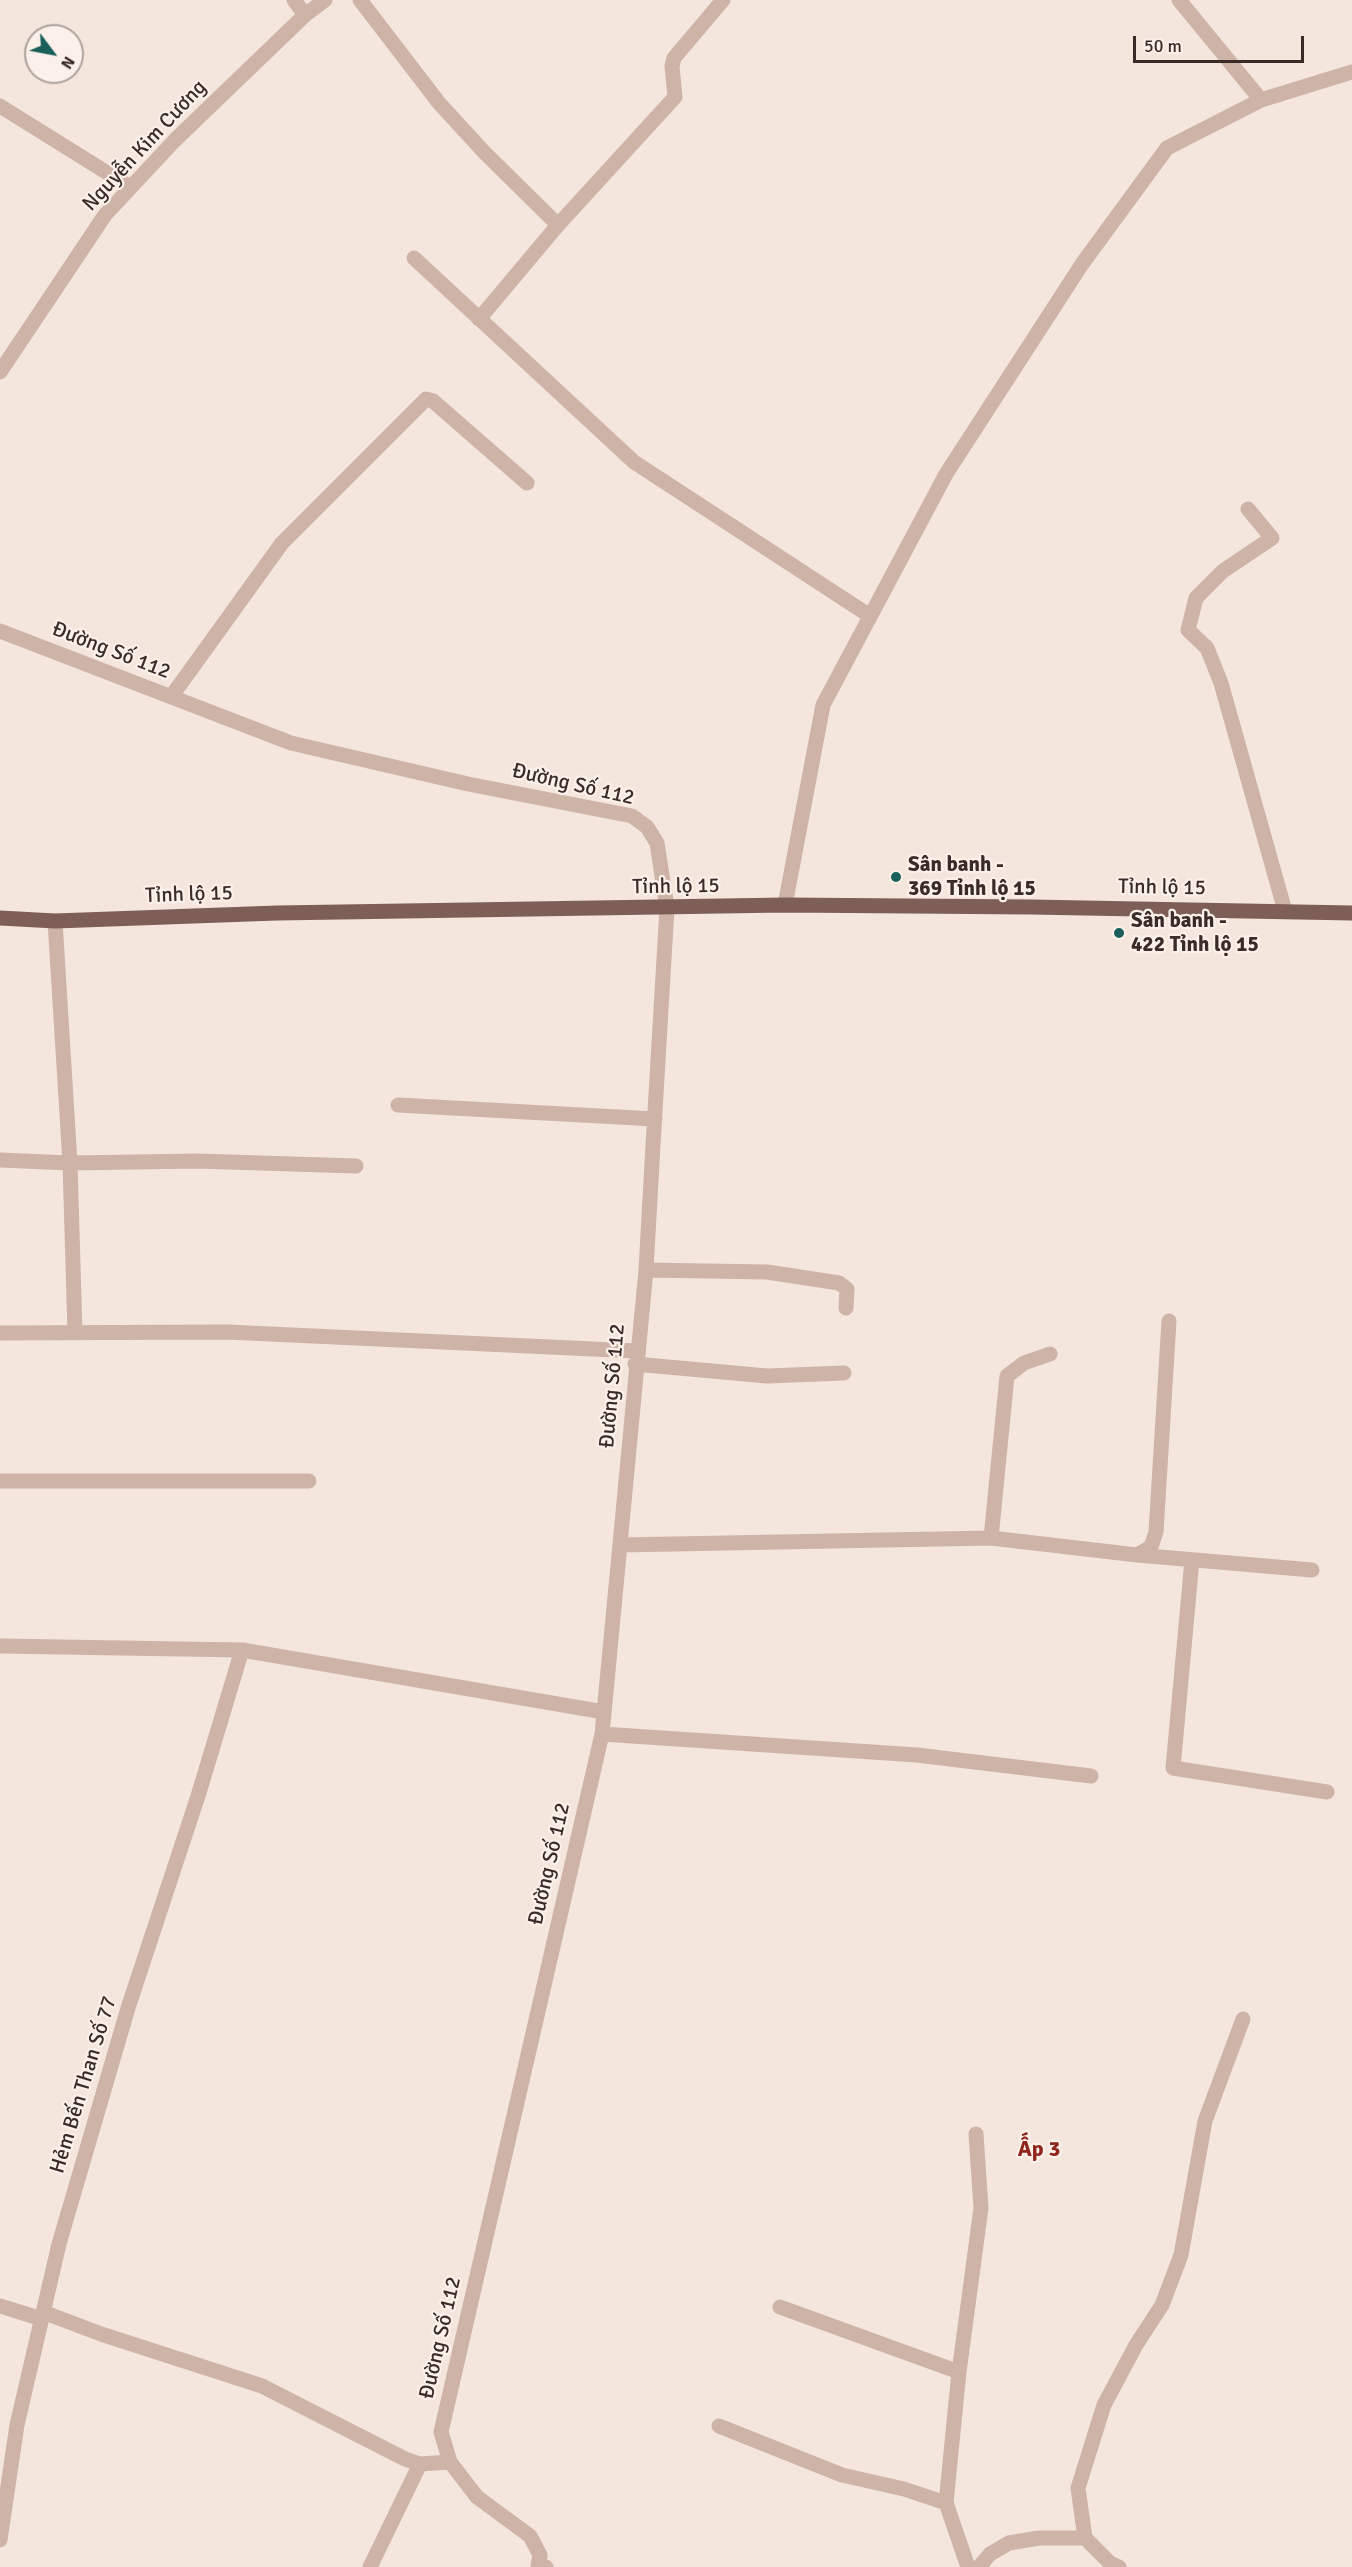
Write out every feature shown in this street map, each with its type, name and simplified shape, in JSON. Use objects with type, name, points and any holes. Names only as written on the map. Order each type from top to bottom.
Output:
[{"type":"main road","name":"Tỉnh lộ 15","points":[[0,918],[55,921],[278,913],[785,905],[1285,911],[1352,914]]},
{"type":"street","points":[[294,0],[305,15]]},
{"type":"street","name":"Nguyễn Kim Cương","points":[[0,372],[105,215],[175,140],[305,15],[325,0]]},
{"type":"street","points":[[360,0],[439,103],[484,152],[558,225]]},
{"type":"street","points":[[479,319],[558,225],[675,97],[672,66],[674,58],[723,0]]},
{"type":"street","points":[[1179,0],[1261,100]]},
{"type":"street","points":[[785,905],[823,705],[946,474],[1082,264],[1167,148],[1261,100],[1352,72]]},
{"type":"street","points":[[0,106],[130,188]]},
{"type":"street","points":[[414,258],[634,462],[870,616]]},
{"type":"street","points":[[171,697],[282,543],[426,399],[433,401],[527,483]]},
{"type":"street","points":[[1248,509],[1272,538],[1222,571],[1196,597],[1188,630],[1207,648],[1221,683],[1285,911]]},
{"type":"street","name":"Đường Số 112","points":[[0,631],[291,743],[468,784],[632,816],[647,827],[657,843],[667,908],[646,1270],[602,1734],[441,2432],[450,2462],[477,2497],[530,2536],[540,2555],[540,2566]]},
{"type":"street","points":[[55,921],[70,1163],[75,1332]]},
{"type":"street","points":[[398,1105],[655,1119]]},
{"type":"street","points":[[0,1160],[70,1163],[197,1161],[356,1166]]},
{"type":"street","points":[[646,1270],[767,1272],[839,1283],[847,1289],[846,1308]]},
{"type":"street","points":[[1137,1555],[1151,1547],[1156,1532],[1169,1321]]},
{"type":"street","points":[[0,1333],[227,1332],[636,1358],[767,1376],[844,1373]]},
{"type":"street","points":[[991,1538],[1007,1376],[1024,1363],[1050,1354]]},
{"type":"street","points":[[0,1481],[309,1481]]},
{"type":"street","points":[[620,1545],[991,1538],[1137,1555],[1312,1570]]},
{"type":"street","points":[[1192,1560],[1173,1768],[1327,1792]]},
{"type":"street","points":[[0,1646],[242,1650],[604,1712]]},
{"type":"street","name":"Hẻm Bến Than Số 77","points":[[0,2540],[17,2425],[59,2244],[128,2008],[198,1796],[242,1650]]},
{"type":"street","points":[[602,1734],[917,1755],[1090,1776]]},
{"type":"street","points":[[1119,2567],[1110,2563],[1085,2538],[1078,2488],[1104,2405],[1136,2344],[1162,2305],[1181,2255],[1205,2121],[1243,2019]]},
{"type":"street","points":[[968,2567],[946,2503],[959,2372],[981,2208],[976,2134]]},
{"type":"street","points":[[0,2306],[42,2315],[262,2386],[405,2460],[420,2464],[450,2462]]},
{"type":"street","points":[[780,2307],[959,2372]]},
{"type":"street","points":[[719,2426],[842,2475],[904,2489],[946,2503]]},
{"type":"street","points":[[370,2567],[420,2464]]},
{"type":"street","points":[[979,2567],[990,2554],[1009,2543],[1039,2538],[1085,2538]]},
{"type":"place","name":"Sân banh - 369 Tỉnh lộ 15","points":[[896,877]]},
{"type":"place","name":"Sân banh - 422 Tỉnh lộ 15","points":[[1119,933]]},
{"type":"district","name":"Ấp 3","points":[[1039,2150]]}]
